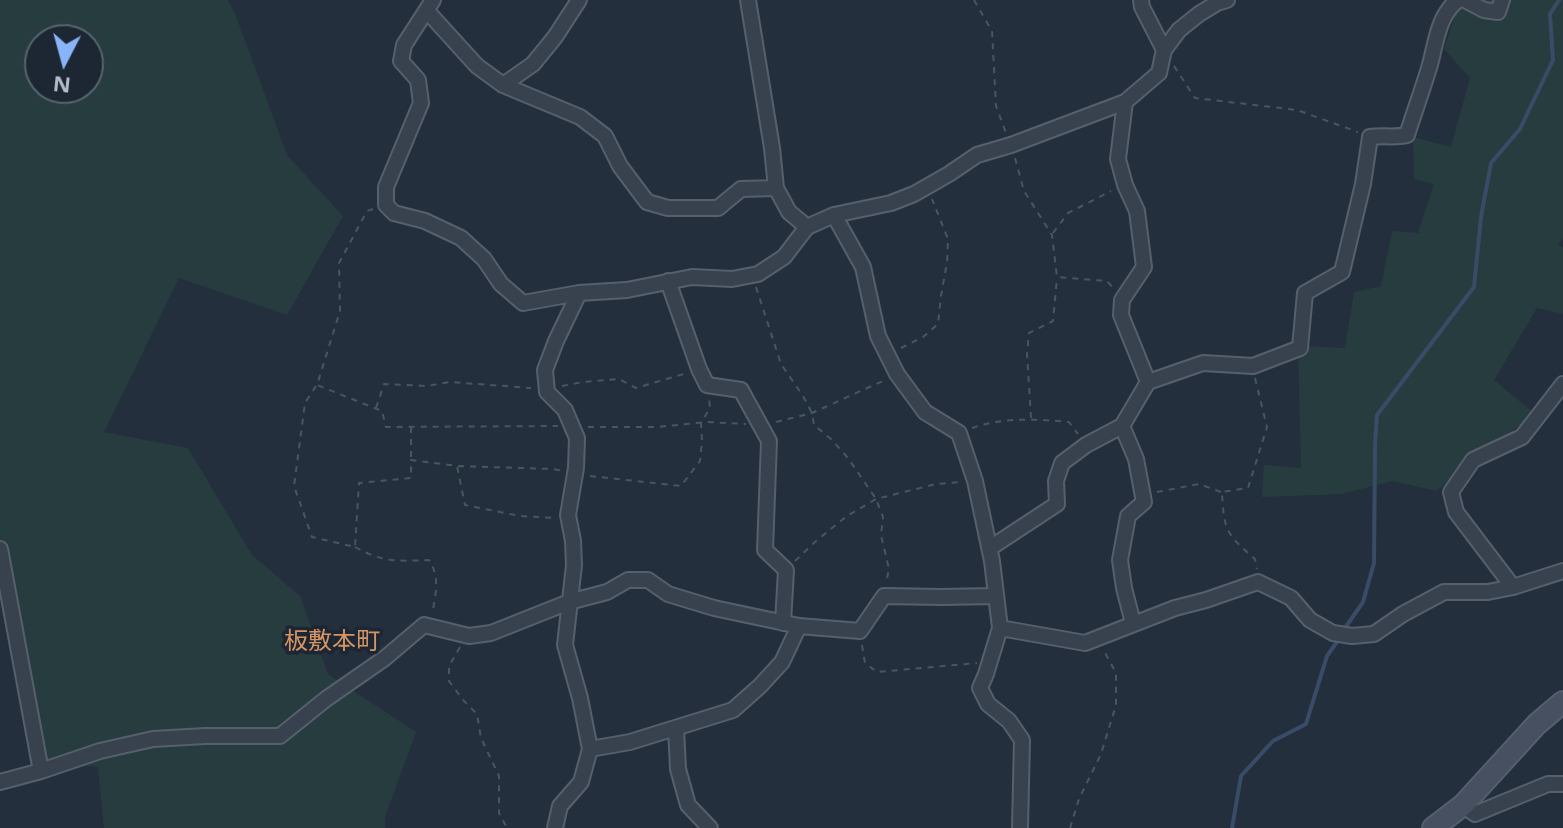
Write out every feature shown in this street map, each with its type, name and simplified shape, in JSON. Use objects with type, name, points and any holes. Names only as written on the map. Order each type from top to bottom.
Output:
[{"type":"street","points":[[503,85],[533,64],[579,0]]},
{"type":"street","points":[[748,0],[776,188],[789,212],[807,227]]},
{"type":"street","points":[[1141,0],[1164,50]]},
{"type":"street","points":[[776,188],[741,189],[718,208],[668,208],[647,202],[620,166],[605,136],[580,117],[503,85],[477,66],[430,6],[404,45],[401,61],[418,80],[421,103],[386,187],[386,205],[394,213],[425,221],[461,238],[484,259],[501,284],[523,303],[579,293],[627,290],[692,277],[732,279],[758,274],[784,257],[807,227],[834,215],[891,203],[914,194],[977,155],[1125,102],[1159,73],[1164,50],[1179,30],[1208,9],[1227,0]]},
{"type":"street","points":[[990,548],[1057,504],[1056,481],[1062,463],[1086,445],[1122,426],[1148,382],[1203,363],[1253,366],[1300,348],[1305,293],[1342,272],[1363,184],[1370,137],[1383,135],[1396,138],[1407,135],[1430,64],[1435,38],[1449,7],[1458,0]]},
{"type":"street","points":[[1465,0],[1484,10],[1498,12],[1502,0]]},
{"type":"street","points":[[1125,102],[1118,159],[1137,211],[1144,267],[1122,300],[1121,315],[1148,382]]},
{"type":"street","points":[[834,215],[863,267],[878,336],[897,374],[925,412],[959,433],[975,481],[990,548],[1000,628],[980,688],[988,704],[1009,721],[1022,740],[1020,828]]},
{"type":"street","points":[[668,281],[707,385],[741,390],[769,441],[765,550],[786,570],[783,623]]},
{"type":"street","points":[[555,828],[560,806],[581,782],[590,749],[565,645],[574,565],[568,517],[577,438],[565,410],[547,392],[545,370],[579,293]]},
{"type":"street","points":[[1513,587],[1456,512],[1451,492],[1473,460],[1522,437],[1563,384]]},
{"type":"street","points":[[1122,426],[1136,459],[1144,502],[1128,516],[1120,560],[1133,623]]},
{"type":"street","points":[[0,549],[41,771]]},
{"type":"street","points":[[1000,628],[1085,643],[1175,608],[1258,582],[1291,598],[1310,620],[1333,633],[1352,636],[1374,634],[1444,592],[1488,592],[1563,571]]},
{"type":"street","points":[[0,782],[100,751],[153,739],[280,736],[424,625],[466,635],[491,633],[569,602],[607,592],[628,580],[648,580],[668,594],[714,608],[799,626],[860,631],[884,596],[995,596]]},
{"type":"street","points":[[590,749],[630,742],[733,710],[782,662],[799,626]]},
{"type":"street","points":[[1433,828],[1463,805],[1537,724],[1563,702]]},
{"type":"street","points":[[676,728],[678,769],[688,805],[710,828]]},
{"type":"street","points":[[1463,805],[1475,814],[1548,784],[1563,784]]},
{"type":"path","points":[[974,0],[992,31],[996,106],[1024,191],[1052,235],[1057,277],[1053,321],[1029,333],[1027,354],[1031,418]]},
{"type":"path","points":[[1164,50],[1195,98],[1297,110],[1370,137]]},
{"type":"path","points":[[1052,235],[1068,213],[1109,193],[1124,179]]},
{"type":"path","points":[[887,355],[923,337],[938,324],[948,239],[927,187]]},
{"type":"path","points":[[752,275],[781,364],[803,396],[814,425],[848,458],[876,499],[883,517],[881,535],[889,569],[884,596]]},
{"type":"path","points":[[1057,277],[1107,281],[1122,300]]},
{"type":"path","points":[[1142,494],[1199,484],[1222,492],[1248,488],[1267,427],[1253,366]]},
{"type":"path","points":[[376,408],[384,384],[427,386],[450,382],[547,389],[619,379],[636,388],[699,369]]},
{"type":"path","points":[[317,385],[305,403],[294,486],[312,537],[355,547],[372,556],[393,561],[429,560],[435,569],[436,593],[430,627]]},
{"type":"path","points":[[411,460],[457,466],[552,469],[681,486],[700,461],[701,423],[710,408],[707,385]]},
{"type":"path","points":[[959,433],[981,425],[1031,418],[1069,422],[1086,445]]},
{"type":"path","points":[[355,547],[359,483],[411,478],[411,427]]},
{"type":"path","points":[[457,466],[465,505],[520,516],[568,517]]},
{"type":"path","points":[[786,570],[847,516],[876,499],[936,484],[975,481]]},
{"type":"path","points":[[1222,492],[1223,523],[1234,541],[1255,559],[1258,582]]},
{"type":"path","points":[[860,631],[865,663],[877,672],[990,662]]},
{"type":"path","points":[[466,635],[449,666],[449,681],[477,714],[481,738],[499,776],[499,813],[507,828]]},
{"type":"path","points":[[1070,828],[1079,799],[1101,754],[1116,705],[1116,673],[1098,639]]},
{"type":"green space","points":[[0,0],[228,0],[287,155],[343,216],[287,315],[179,278],[104,432],[188,448],[252,555],[300,596],[328,674],[416,732],[385,817],[385,828],[104,828],[98,767],[37,761],[0,546]]},
{"type":"green space","points":[[1449,0],[1563,0],[1563,239],[1558,244],[1563,248],[1563,314],[1537,308],[1494,380],[1535,414],[1436,491],[1393,481],[1341,494],[1262,497],[1264,465],[1301,468],[1298,346],[1345,348],[1354,292],[1381,286],[1392,231],[1418,233],[1434,184],[1414,179],[1413,137],[1451,147],[1470,78],[1444,49],[1458,6]]},
{"type":"waterway","points":[[1343,631],[1363,602],[1374,563],[1377,415],[1474,287],[1481,217],[1491,163],[1520,129],[1553,60],[1550,14],[1559,0]]},
{"type":"waterway","points":[[1232,828],[1241,776],[1273,741],[1306,724],[1327,656],[1339,639]]},
{"type":"district","name":"板敷本町","points":[[332,642]]}]
